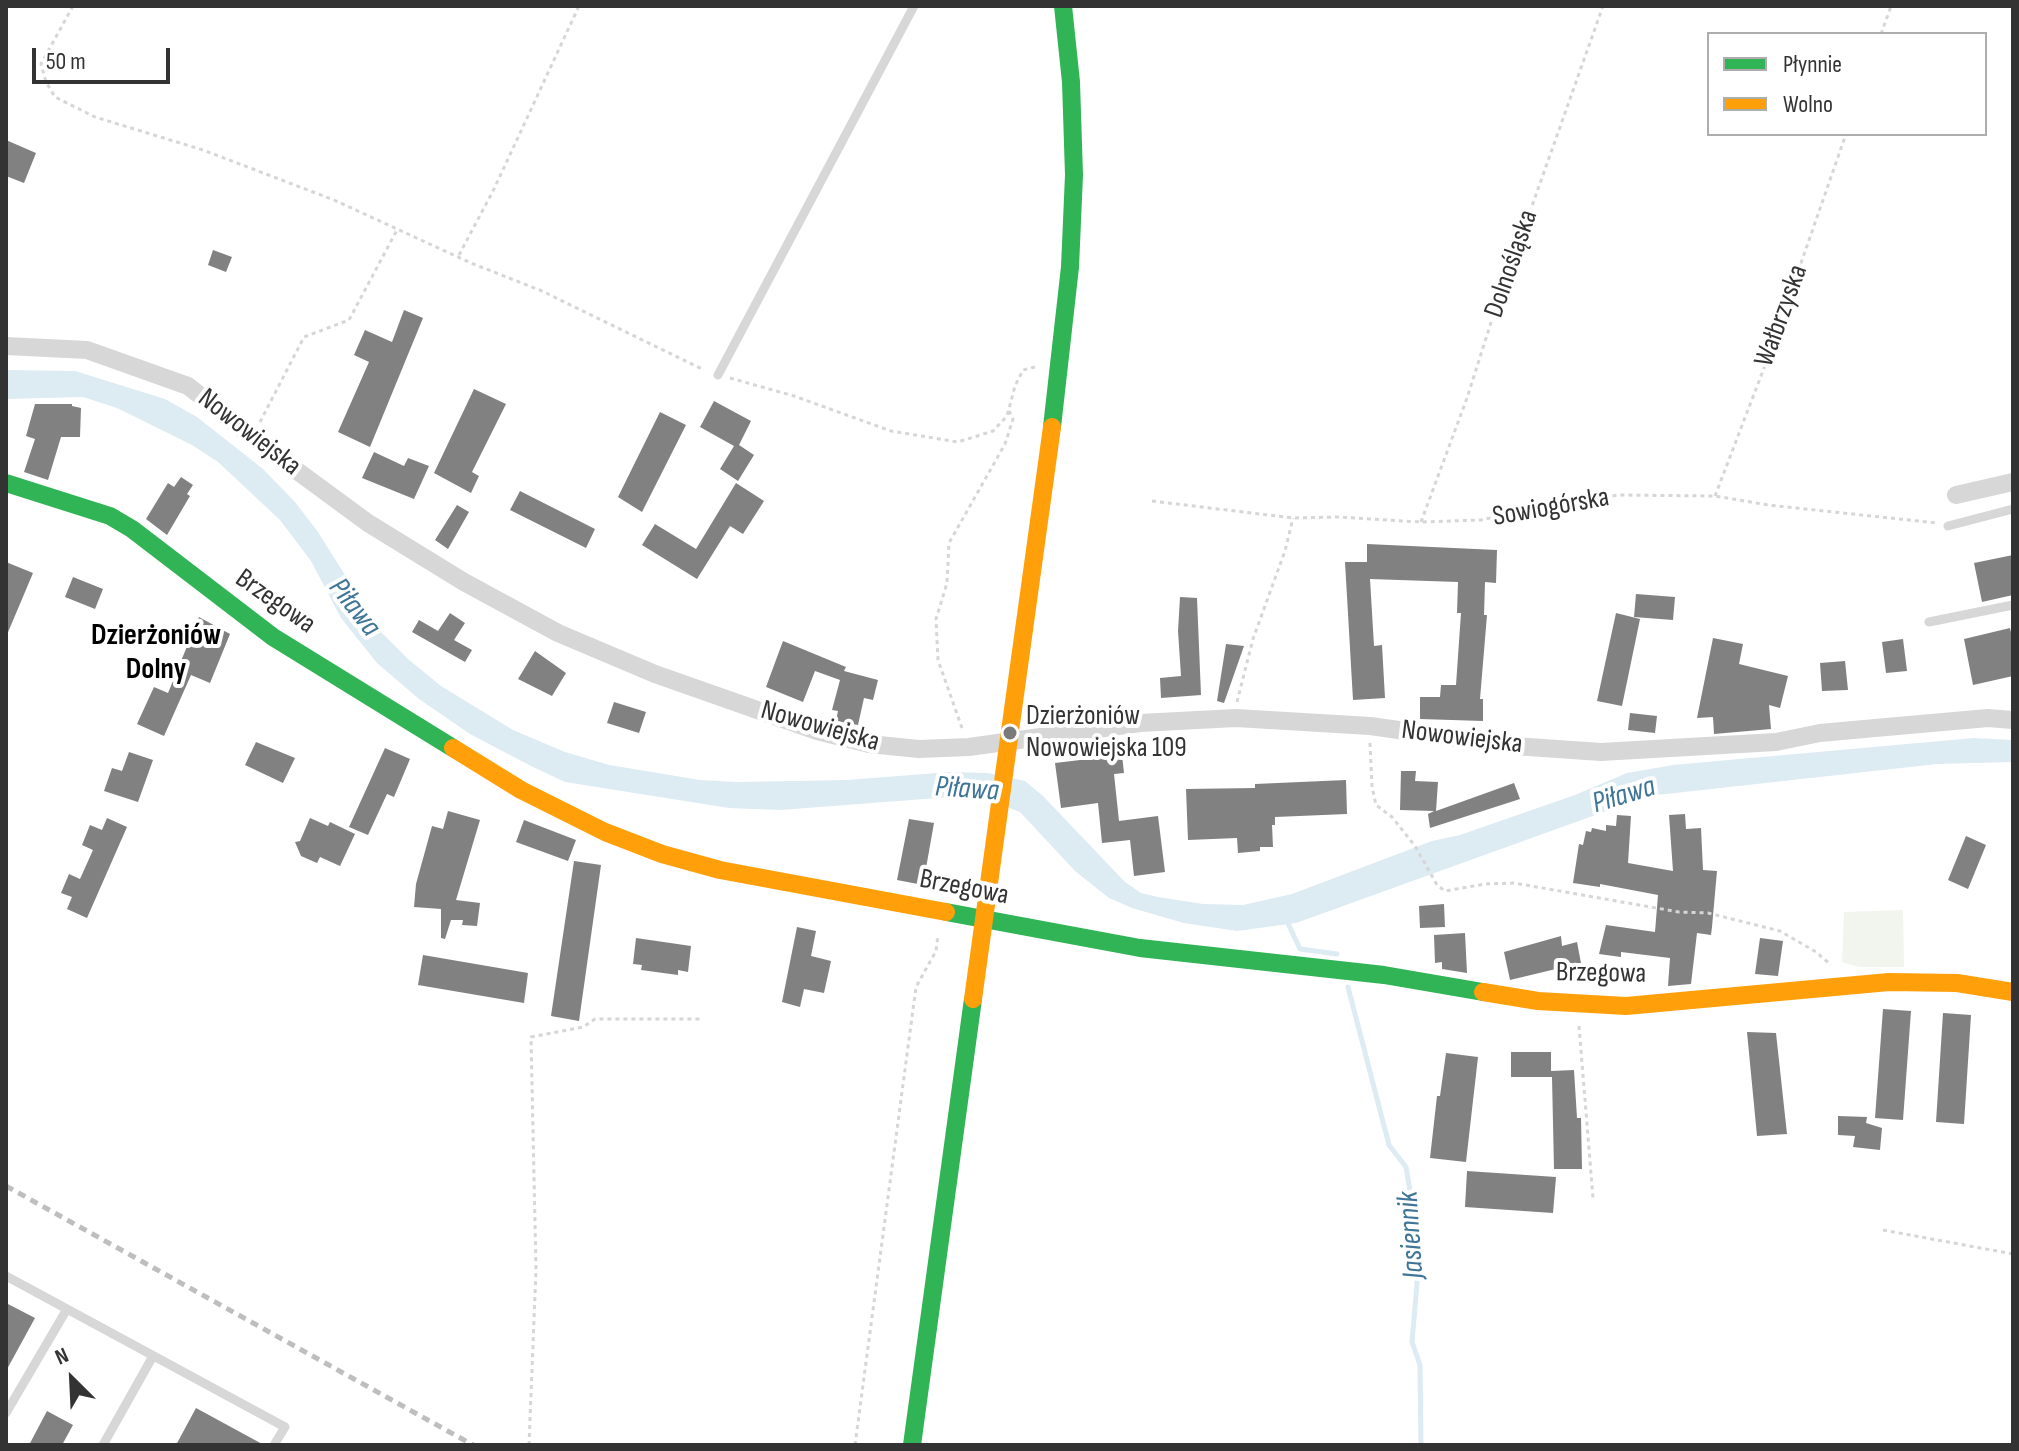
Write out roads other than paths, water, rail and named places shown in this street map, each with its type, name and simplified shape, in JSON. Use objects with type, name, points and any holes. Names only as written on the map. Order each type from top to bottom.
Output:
[{"type":"street","points":[[912,1445],[1043,503],[1070,267],[1074,175],[1071,82],[1063,6]]},
{"type":"street","name":"Nowowiejska","points":[[6,346],[87,350],[188,386],[368,523],[464,582],[586,646],[817,731],[893,748],[969,747],[1140,723],[1236,718],[1370,726],[1514,746],[1601,752],[1776,742],[1820,733],[1988,718],[2013,720]]},
{"type":"street","points":[[1956,495],[2013,482]]},
{"type":"street","name":"Brzegowa","points":[[6,483],[110,516],[132,529],[273,637],[521,790],[583,822],[662,854],[720,870],[1140,948],[1384,975],[1524,999],[1626,1006],[1889,982],[1957,983],[2013,992]]},
{"type":"lane","points":[[718,375],[914,6]]},
{"type":"lane","points":[[1948,526],[2013,509]]},
{"type":"lane","points":[[1929,622],[2013,605]]},
{"type":"lane","points":[[6,1276],[285,1427],[274,1445]]},
{"type":"lane","points":[[6,1413],[67,1309]]},
{"type":"lane","points":[[103,1445],[153,1356]]},
{"type":"water","name":"Piława","points":[[6,370],[75,371],[165,399],[197,417],[263,469],[295,502],[318,532],[380,631],[408,659],[441,686],[513,730],[565,752],[609,765],[700,780],[847,780],[950,772],[988,773],[1025,781],[1125,882],[1141,893],[1158,897],[1203,904],[1243,905],[1292,894],[1432,841],[1460,835],[1575,795],[1627,773],[1673,765],[1974,738],[2013,740],[2013,762],[1937,764],[1648,796],[1296,923],[1237,931],[1184,923],[1109,898],[1075,871],[1020,812],[984,798],[964,796],[780,810],[729,808],[565,782],[470,734],[419,699],[377,663],[341,618],[311,561],[280,520],[218,462],[192,445],[117,408],[83,397],[6,399]]},
{"type":"waterway","name":"Jasiennik","points":[[1286,919],[1300,949],[1337,954]]},
{"type":"waterway","name":"Jasiennik","points":[[1348,987],[1389,1145],[1406,1167],[1412,1203],[1417,1284],[1412,1342],[1420,1365],[1421,1445]]},
{"type":"railway","points":[[6,1186],[473,1445]]},
{"type":"place","name":"Dzierżoniów Nowowiejska 109","points":[[1010,733]]},
{"type":"district","name":"Dzierżoniów Dolny","points":[[156,653]]}]
